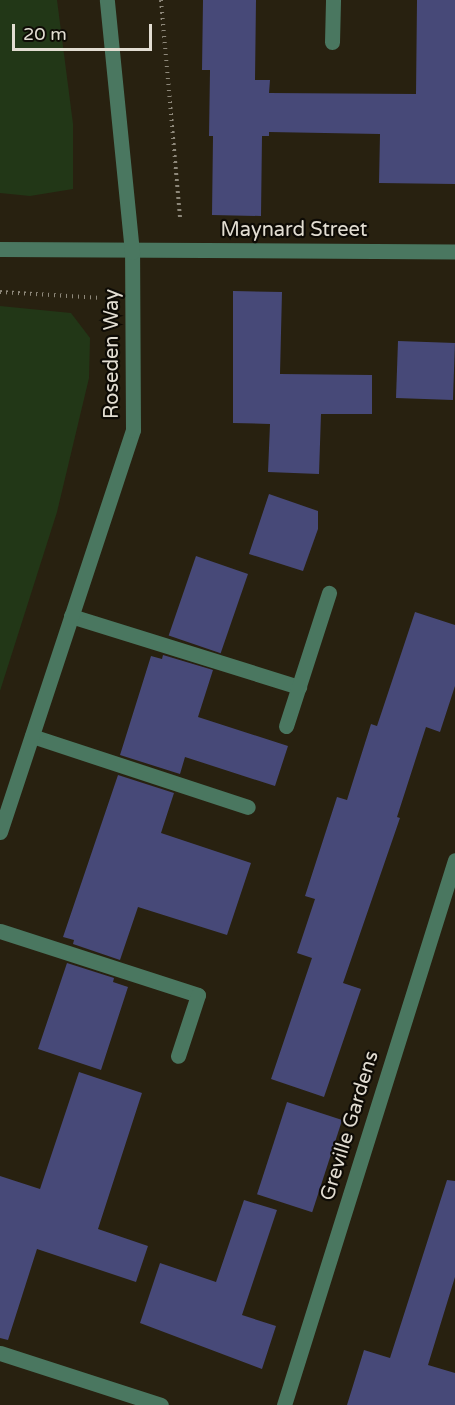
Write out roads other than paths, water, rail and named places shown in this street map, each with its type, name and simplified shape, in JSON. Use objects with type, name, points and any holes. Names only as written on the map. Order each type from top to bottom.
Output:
[{"type":"street","name":"Roseden Way","points":[[0,832],[133,430],[132,252],[107,0]]},
{"type":"street","points":[[332,42],[333,0]]},
{"type":"street","name":"Maynard Street","points":[[0,249],[132,252],[455,251]]},
{"type":"street","points":[[286,726],[329,593]]},
{"type":"street","points":[[71,616],[299,687]]},
{"type":"street","points":[[32,736],[248,807]]},
{"type":"street","name":"Greville Gardens","points":[[284,1405],[455,860]]},
{"type":"street","points":[[0,931],[198,995],[178,1056]]},
{"type":"street","points":[[0,1353],[161,1405]]}]
